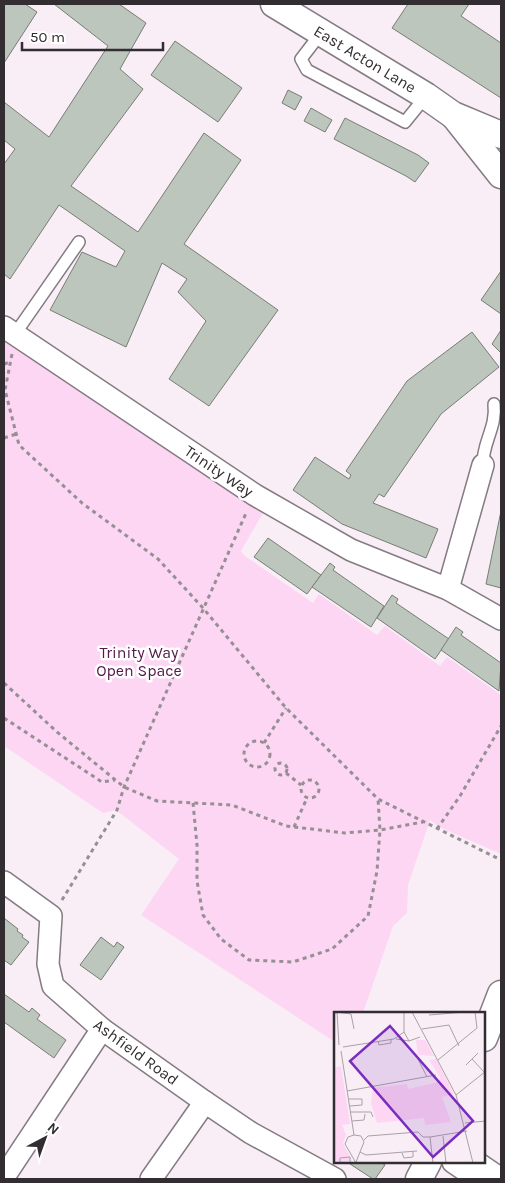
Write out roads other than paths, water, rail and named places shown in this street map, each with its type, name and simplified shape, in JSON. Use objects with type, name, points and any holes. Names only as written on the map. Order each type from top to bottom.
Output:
[{"type":"street","name":"East Acton Lane","points":[[274,4],[426,96],[453,116],[501,175]]},
{"type":"street","name":"East Acton Lane","points":[[453,116],[501,135]]},
{"type":"street","name":"Trinity Way","points":[[11,332],[255,495],[350,550],[448,589],[501,619]]},
{"type":"street","points":[[448,589],[483,466]]},
{"type":"street","name":"Ashfield Road","points":[[4,882],[52,916],[48,964],[53,986],[102,1029],[205,1102],[251,1133],[335,1179]]},
{"type":"street","points":[[485,1035],[501,994]]},
{"type":"street","points":[[4,1177],[102,1029]]},
{"type":"street","points":[[151,1179],[205,1102]]},
{"type":"street","points":[[419,1179],[427,1163]]},
{"type":"street","points":[[455,1163],[478,1179]]},
{"type":"street","points":[[477,1163],[501,1179]]},
{"type":"lane","points":[[321,33],[301,59],[307,70],[405,122],[426,96]]},
{"type":"lane","points":[[11,332],[79,242]]},
{"type":"lane","points":[[483,466],[488,438],[496,418],[494,404]]},
{"type":"park label","name":"Trinity Way Open Space","points":[[139,661]]}]
